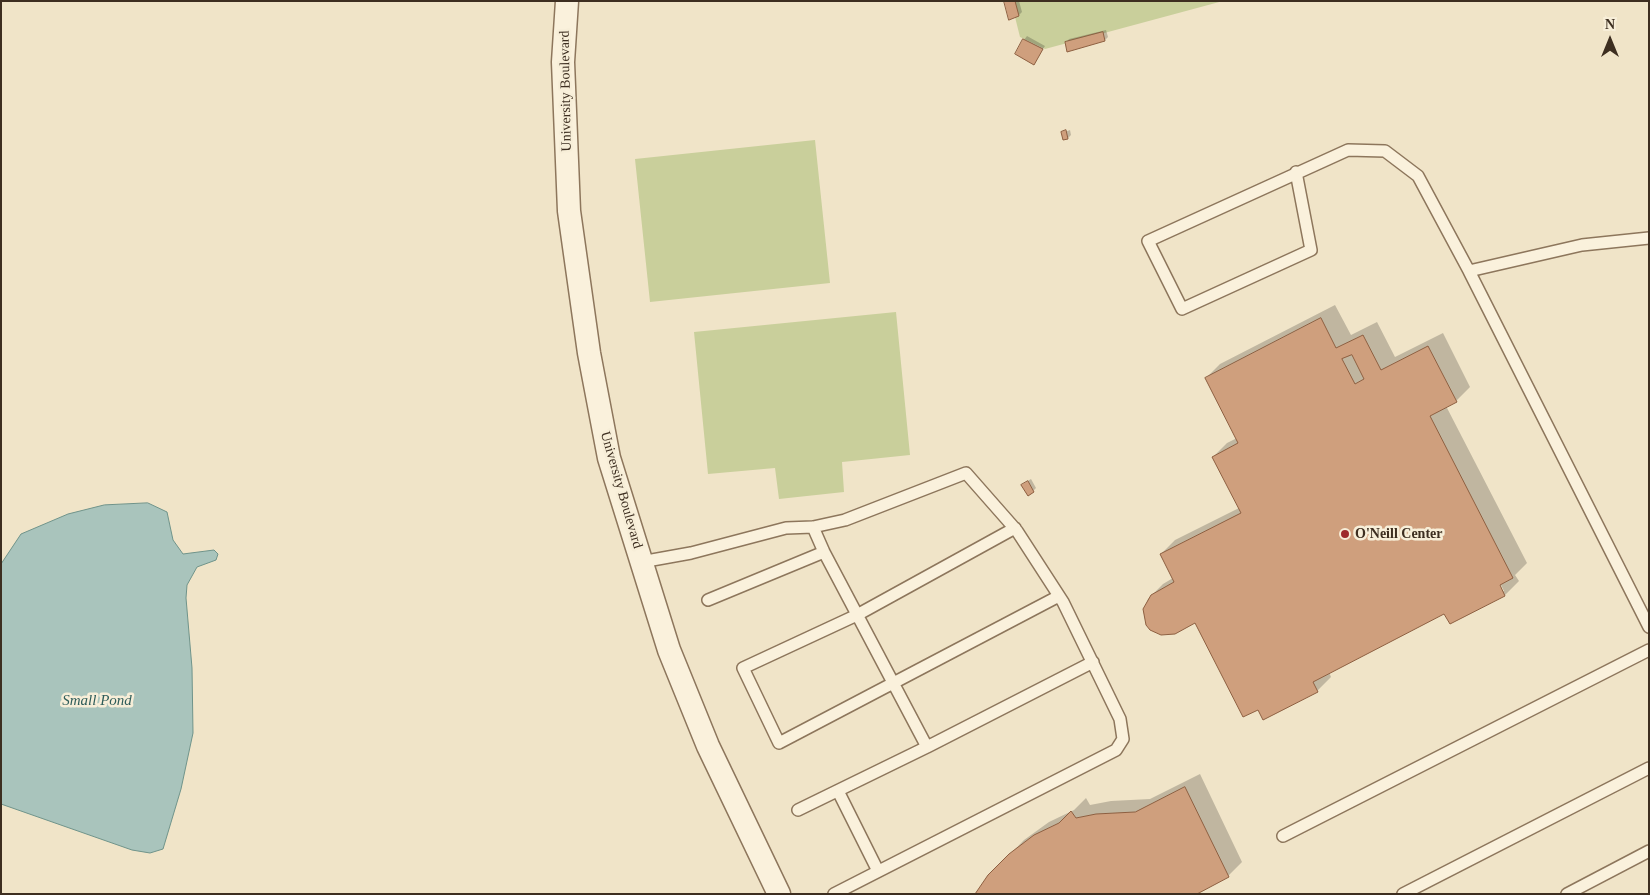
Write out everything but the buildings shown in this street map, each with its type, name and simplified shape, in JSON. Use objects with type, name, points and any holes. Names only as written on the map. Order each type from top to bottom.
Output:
[{"type":"street","name":"University Boulevard","points":[[567,1],[563,62],[569,211],[589,353],[609,458],[668,650],[708,746],[779,894]]},
{"type":"lane","points":[[1296,172],[1311,250],[1182,309],[1148,241],[1296,172],[1348,150],[1385,151],[1418,176],[1469,271],[1649,627]]},
{"type":"lane","points":[[1469,271],[1582,245],[1649,238]]},
{"type":"lane","points":[[641,562],[691,554],[786,528],[813,527],[845,520],[966,473],[1015,528],[1059,596],[1122,724],[1124,739],[1116,750],[834,894]]},
{"type":"lane","points":[[813,527],[824,552],[927,747]]},
{"type":"lane","points":[[1015,528],[857,615],[743,668],[779,743],[1059,596]]},
{"type":"lane","points":[[708,600],[824,552]]},
{"type":"lane","points":[[1283,836],[1649,650]]},
{"type":"lane","points":[[798,810],[927,747],[1093,662]]},
{"type":"lane","points":[[1403,894],[1649,768]]},
{"type":"lane","points":[[838,790],[878,871]]},
{"type":"lane","points":[[1567,894],[1649,851]]},
{"type":"green space","points":[[1011,1],[1223,1],[1045,49],[1020,37]]},
{"type":"green space","points":[[815,140],[830,283],[650,302],[635,159]]},
{"type":"green space","points":[[896,312],[910,455],[842,462],[844,492],[779,499],[775,468],[708,474],[694,332]]},
{"type":"water","name":"Small Pond","points":[[148,503],[167,512],[173,540],[183,554],[214,550],[218,554],[216,560],[197,567],[187,585],[186,598],[192,668],[193,733],[181,789],[163,849],[150,853],[132,850],[1,804],[1,564],[21,534],[68,514],[104,505]]},
{"type":"place","name":"O'Neill Center","points":[[1345,534]]}]
